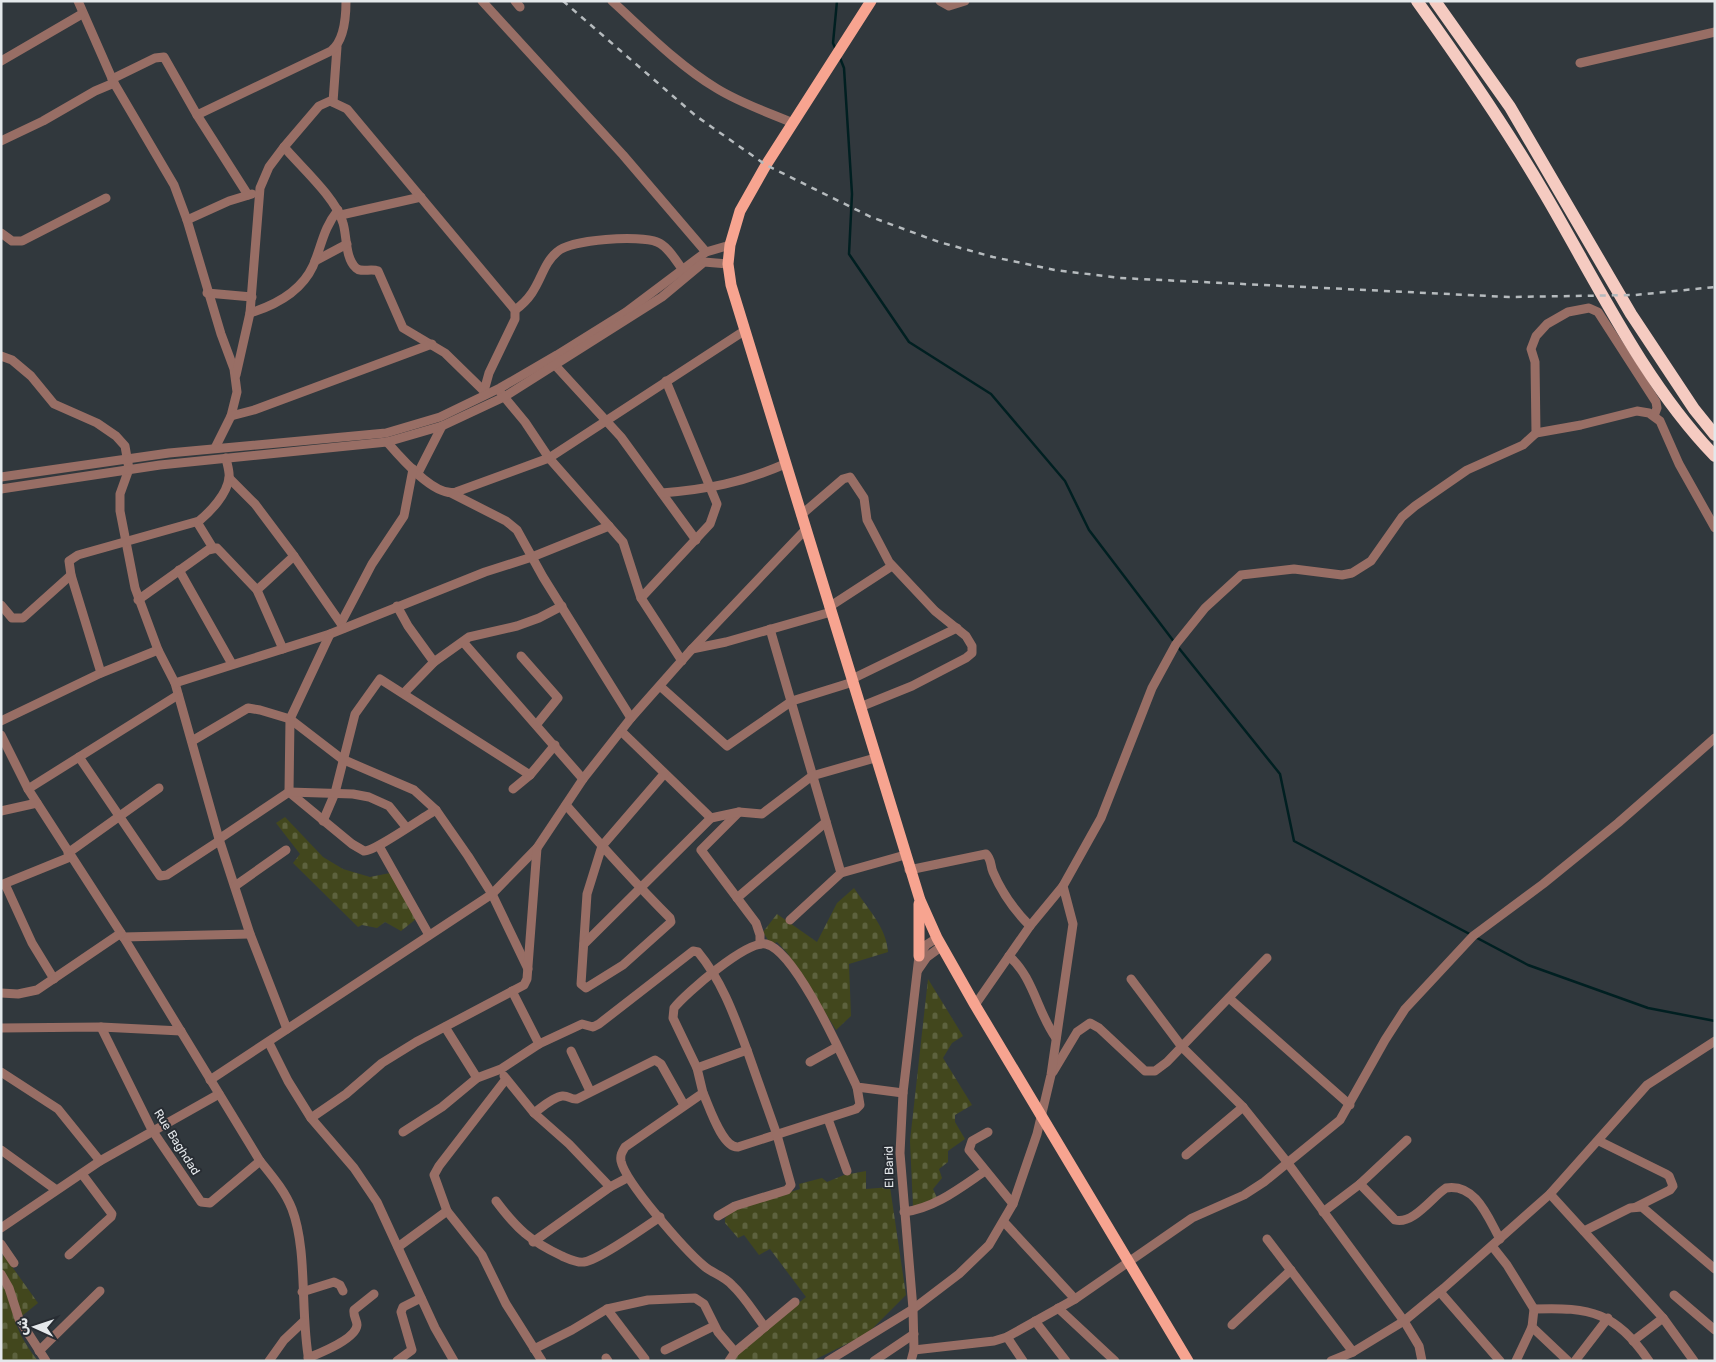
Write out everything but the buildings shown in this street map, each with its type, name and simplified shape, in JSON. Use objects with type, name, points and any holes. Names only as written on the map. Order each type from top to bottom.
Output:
[{"type":"highway","points":[[1416,1],[1506,129],[1594,283],[1680,416],[1715,456]]},
{"type":"highway","points":[[1435,1],[1510,107],[1631,314],[1694,409],[1715,435]]},
{"type":"main road","points":[[870,1],[846,43],[793,123],[740,212],[730,245],[728,264],[731,285],[909,870],[920,900],[940,942],[975,1005],[1128,1260],[1183,1359]]},
{"type":"main road","points":[[919,956],[920,900]]},
{"type":"street","points":[[78,1],[82,14],[113,81],[174,185],[187,220],[207,293],[236,375]]},
{"type":"street","points":[[333,102],[337,46],[341,37],[346,1]]},
{"type":"street","points":[[482,1],[623,155],[706,252]]},
{"type":"street","points":[[612,1],[675,57],[714,87],[745,103],[793,123]]},
{"type":"street","points":[[940,1],[949,6],[965,1]]},
{"type":"street","points":[[1,61],[82,14]]},
{"type":"street","points":[[1580,63],[1715,32]]},
{"type":"street","points":[[197,115],[337,46]]},
{"type":"street","points":[[1,141],[43,121],[113,81],[162,56],[167,61],[197,115],[248,195]]},
{"type":"street","points":[[216,448],[231,416],[236,392],[236,375],[250,313],[259,193],[269,167],[321,104],[333,102],[346,109],[515,310],[515,320],[492,365],[486,393]]},
{"type":"street","points":[[284,147],[339,213],[350,260],[356,269],[378,270],[400,324],[405,330],[432,344],[459,365],[494,403]]},
{"type":"street","points":[[187,220],[248,195],[259,193]]},
{"type":"street","points":[[250,313],[279,302],[293,292],[303,281],[314,261],[327,224],[339,213],[421,197]]},
{"type":"street","points":[[1,233],[12,241],[22,241],[106,198]]},
{"type":"street","points":[[515,310],[534,292],[557,251],[581,241],[610,239],[657,241],[683,270]]},
{"type":"street","points":[[314,261],[347,244]]},
{"type":"street","points":[[1,477],[127,458],[386,433],[440,417],[486,393],[498,389],[612,320],[706,252],[730,245]]},
{"type":"street","points":[[1,489],[129,469],[387,442],[442,426],[504,397],[662,297],[704,262],[728,264]]},
{"type":"street","points":[[207,293],[252,297]]},
{"type":"street","points":[[1536,433],[1535,362],[1531,349],[1536,336],[1547,324],[1576,310],[1593,308],[1598,312],[1656,402],[1657,408],[1654,416]]},
{"type":"street","points":[[451,493],[549,458],[744,331]]},
{"type":"street","points":[[231,416],[254,410],[432,344]]},
{"type":"street","points":[[1,356],[12,360],[31,376],[54,404],[111,431],[125,446],[129,469],[120,494],[125,540],[138,600],[158,650],[175,683],[219,840],[250,934],[287,1029]]},
{"type":"street","points":[[554,364],[605,420],[696,540]]},
{"type":"street","points":[[641,598],[710,524],[716,511],[716,499],[704,477],[666,381]]},
{"type":"street","points":[[498,389],[525,422],[549,458],[626,548],[641,598],[682,661]]},
{"type":"street","points":[[975,1005],[1030,926],[1063,886],[1101,818],[1152,688],[1176,644],[1206,608],[1241,575],[1294,569],[1342,575],[1352,573],[1371,561],[1402,517],[1467,470],[1523,445],[1536,433],[1581,425],[1637,411],[1654,416],[1660,421],[1687,480],[1715,528]]},
{"type":"street","points":[[342,625],[372,564],[404,516],[416,471],[442,426]]},
{"type":"street","points":[[387,442],[416,471],[442,492],[451,493],[513,526],[521,534],[532,557],[631,718]]},
{"type":"street","points":[[100,673],[71,576],[69,564],[72,557],[125,540],[197,522],[213,507],[229,478],[226,458]]},
{"type":"street","points":[[662,493],[711,488],[754,478],[785,464]]},
{"type":"street","points":[[801,515],[843,479],[850,477],[864,498],[867,520],[892,566],[935,611],[966,636],[972,646],[970,655],[912,686],[860,707]]},
{"type":"street","points":[[229,478],[244,491],[294,556],[342,625]]},
{"type":"street","points":[[197,522],[213,548],[221,550],[257,590],[283,649]]},
{"type":"street","points":[[175,683],[330,634],[342,625],[485,572],[532,557],[609,526]]},
{"type":"street","points":[[210,1080],[492,894],[537,848],[583,779],[631,718],[661,687],[692,649],[806,529]]},
{"type":"street","points":[[138,600],[213,548]]},
{"type":"street","points":[[257,590],[294,556]]},
{"type":"street","points":[[692,649],[726,642],[830,610],[892,566]]},
{"type":"street","points":[[179,570],[232,664]]},
{"type":"street","points":[[1,605],[12,618],[23,618],[71,576]]},
{"type":"street","points":[[397,606],[405,623],[434,662]]},
{"type":"street","points":[[404,693],[434,662],[475,635],[517,626],[539,618],[562,606]]},
{"type":"street","points":[[661,687],[727,746],[792,701],[852,681],[957,628]]},
{"type":"street","points":[[770,629],[841,873]]},
{"type":"street","points":[[289,792],[290,719],[330,634]]},
{"type":"street","points":[[464,643],[555,744],[583,779]]},
{"type":"street","points":[[2,720],[100,673],[158,650]]},
{"type":"street","points":[[521,656],[558,698],[537,724]]},
{"type":"street","points":[[324,821],[336,793],[342,759],[355,714],[377,682],[383,679],[469,738],[530,775]]},
{"type":"street","points":[[28,789],[178,695]]},
{"type":"street","points":[[192,741],[248,708],[290,719],[342,759],[406,786],[436,810],[492,894],[528,968]]},
{"type":"street","points":[[621,731],[711,818]]},
{"type":"street","points":[[1,735],[36,803],[122,935],[260,1162],[277,1182],[292,1210],[298,1230],[303,1322],[309,1359],[333,1347],[354,1331],[357,1324],[354,1310],[374,1294]]},
{"type":"street","points":[[914,1350],[994,1341],[1007,1337],[1075,1298],[1192,1218],[1250,1191],[1288,1162],[1340,1120],[1385,1040],[1405,1009],[1442,966],[1473,936],[1618,823],[1715,738]]},
{"type":"street","points":[[513,789],[530,775],[555,744]]},
{"type":"street","points":[[79,757],[121,815],[162,877],[167,876],[289,792],[361,795],[383,802],[393,809],[406,827]]},
{"type":"street","points":[[584,944],[711,818],[739,812],[762,814],[812,776],[875,758]]},
{"type":"street","points":[[566,805],[602,846],[639,888],[670,918],[671,922],[623,965],[586,988],[581,984],[587,894],[602,846],[664,774]]},
{"type":"street","points":[[54,979],[32,943],[3,884],[69,855],[159,788]]},
{"type":"street","points":[[289,792],[361,851],[372,851],[406,827],[436,810]]},
{"type":"street","points":[[1,812],[36,803]]},
{"type":"street","points":[[701,850],[739,812]]},
{"type":"street","points":[[737,898],[826,822]]},
{"type":"street","points":[[690,838],[758,926],[760,944]]},
{"type":"street","points":[[379,846],[429,935]]},
{"type":"street","points":[[311,1118],[346,1094],[382,1063],[526,983],[537,848]]},
{"type":"street","points":[[235,886],[286,850]]},
{"type":"street","points":[[909,870],[986,854],[990,858],[993,871],[1016,912],[1030,926]]},
{"type":"street","points":[[790,920],[841,873],[905,855]]},
{"type":"street","points":[[828,1361],[913,1309],[970,1265],[989,1245],[1013,1204],[1021,1187],[1042,1116],[1051,1075],[1073,924],[1063,886]]},
{"type":"street","points":[[1,993],[30,993],[122,935],[250,934]]},
{"type":"street","points":[[919,956],[926,945],[940,942]]},
{"type":"street","points":[[917,973],[927,957],[940,942]]},
{"type":"street","points":[[760,944],[770,945],[789,960],[857,1087],[859,1108],[738,1148],[730,1146],[724,1140],[703,1093],[697,1068],[672,1012],[680,999],[714,971],[760,944]]},
{"type":"street","points":[[404,1132],[442,1106],[477,1078],[501,1069],[538,1044],[582,1024],[593,1027],[599,1024],[693,951],[698,952],[714,971],[729,1002],[777,1135],[791,1180],[791,1187],[735,1206],[718,1216]]},
{"type":"street","name":"El Barid","points":[[911,1361],[914,1350],[913,1309],[900,1153],[902,1093],[919,956]]},
{"type":"street","points":[[1010,956],[1019,964],[1031,985],[1046,1025],[1056,1038]]},
{"type":"street","points":[[1051,1075],[1077,1032],[1088,1024],[1099,1028],[1145,1071],[1159,1068],[1182,1047],[1267,958]]},
{"type":"street","points":[[1132,979],[1182,1047],[1243,1107],[1288,1162],[1404,1321],[1417,1343],[1422,1361]]},
{"type":"street","points":[[512,991],[538,1044]]},
{"type":"street","points":[[1229,998],[1350,1105]]},
{"type":"street","points":[[1,1028],[101,1026],[181,1031]]},
{"type":"street","name":"Rue Baghdad","points":[[101,1026],[152,1130],[201,1202],[210,1203],[260,1162]]},
{"type":"street","points":[[445,1027],[477,1078]]},
{"type":"street","points":[[1330,1361],[1353,1352],[1404,1321],[1440,1292],[1550,1194],[1647,1085],[1715,1041]]},
{"type":"street","points":[[269,1042],[288,1081],[311,1118],[367,1186],[421,1298],[454,1361]]},
{"type":"street","points":[[810,1062],[837,1047]]},
{"type":"street","points":[[697,1068],[747,1050]]},
{"type":"street","points":[[571,1051],[575,1063],[590,1091]]},
{"type":"street","points":[[534,1113],[557,1097],[564,1096],[574,1100],[647,1062],[657,1060],[684,1105]]},
{"type":"street","points":[[501,1069],[506,1079],[534,1113],[569,1144],[610,1187]]},
{"type":"street","points":[[1,1072],[58,1109],[100,1161]]},
{"type":"street","points":[[506,1079],[434,1172],[447,1212],[482,1255],[506,1304],[542,1361]]},
{"type":"street","points":[[857,1087],[902,1093]]},
{"type":"street","points":[[703,1093],[625,1147],[620,1157],[627,1178],[660,1217],[704,1266],[723,1276],[734,1287],[765,1327]]},
{"type":"street","points":[[1,1228],[100,1161],[152,1130],[219,1094]]},
{"type":"street","points":[[1186,1155],[1243,1107]]},
{"type":"street","points":[[828,1119],[847,1171]]},
{"type":"street","points":[[988,1132],[972,1141],[968,1148],[1013,1204]]},
{"type":"street","points":[[1323,1212],[1360,1184],[1407,1140]]},
{"type":"street","points":[[1584,1231],[1670,1190],[1673,1186],[1672,1180],[1666,1174],[1599,1141]]},
{"type":"street","points":[[1,1150],[55,1190]]},
{"type":"street","points":[[904,1212],[920,1210],[940,1200],[986,1171]]},
{"type":"street","points":[[69,1255],[112,1214],[82,1174]]},
{"type":"street","points":[[533,1242],[610,1187],[627,1178]]},
{"type":"street","points":[[1360,1184],[1395,1220],[1401,1221],[1410,1218],[1446,1188],[1461,1189],[1471,1194],[1480,1204],[1500,1239]]},
{"type":"street","points":[[1550,1194],[1663,1318],[1694,1361]]},
{"type":"street","points":[[496,1201],[512,1223],[533,1242],[570,1259],[586,1262],[660,1217]]},
{"type":"street","points":[[1636,1207],[1646,1209],[1715,1269]]},
{"type":"street","points":[[398,1247],[447,1212]]},
{"type":"street","points":[[1004,1222],[1075,1298]]},
{"type":"street","points":[[1267,1239],[1353,1352]]},
{"type":"street","points":[[1492,1246],[1507,1265],[1534,1309],[1532,1327],[1516,1361]]},
{"type":"street","points":[[2,1248],[14,1263]]},
{"type":"street","points":[[1232,1325],[1291,1270]]},
{"type":"street","points":[[1,1274],[9,1288],[19,1319],[46,1361]]},
{"type":"street","points":[[302,1292],[334,1282],[340,1285],[343,1291]]},
{"type":"street","points":[[39,1351],[100,1290]]},
{"type":"street","points":[[1440,1292],[1500,1361]]},
{"type":"street","points":[[1674,1295],[1715,1330]]},
{"type":"street","points":[[397,1361],[412,1350],[401,1312],[403,1307],[421,1298]]},
{"type":"street","points":[[534,1349],[572,1330],[607,1309],[648,1300],[695,1298],[704,1304],[714,1326],[735,1352]]},
{"type":"street","points":[[729,1361],[735,1352],[795,1302]]},
{"type":"street","points":[[1058,1308],[1115,1361]]},
{"type":"street","points":[[607,1309],[645,1359]]},
{"type":"street","points":[[1534,1309],[1572,1309],[1599,1314],[1608,1318],[1633,1341],[1649,1361]]},
{"type":"street","points":[[1575,1361],[1608,1318]]},
{"type":"street","points":[[1633,1341],[1663,1318]]},
{"type":"street","points":[[269,1361],[284,1340],[303,1322]]},
{"type":"street","points":[[1035,1322],[1066,1361]]},
{"type":"street","points":[[665,1350],[714,1326]]},
{"type":"street","points":[[1532,1327],[1568,1361]]},
{"type":"street","points":[[874,1361],[914,1334]]},
{"type":"street","points":[[1007,1337],[1023,1361]]},
{"type":"green space","points":[[285,817],[323,857],[343,869],[370,877],[390,873],[416,919],[401,931],[385,922],[377,928],[362,925],[358,927],[293,863],[300,854],[276,823]]},
{"type":"green space","points":[[854,888],[880,926],[887,943],[888,952],[849,964],[851,1016],[836,1030],[788,954],[777,942],[771,945],[763,932],[777,914],[817,942],[837,903]]},
{"type":"green space","points":[[928,979],[963,1036],[952,1043],[943,1058],[972,1105],[955,1115],[955,1122],[965,1139],[948,1151],[948,1162],[939,1169],[942,1178],[933,1189],[938,1200],[913,1207],[910,1141]]},
{"type":"green space","points":[[866,1171],[866,1189],[890,1187],[906,1295],[867,1334],[812,1361],[734,1361],[744,1347],[806,1297],[770,1249],[759,1255],[744,1235],[738,1238],[725,1223],[725,1218],[740,1205],[761,1201],[800,1189],[799,1184],[822,1178],[827,1182],[844,1175]]},
{"type":"green space","points":[[3,1254],[38,1303],[22,1316],[13,1288],[1,1267]]},
{"type":"green space","points":[[1,1280],[9,1295],[19,1331],[38,1361],[1,1361]]},
{"type":"waterway","points":[[836,50],[833,43],[837,1]]},
{"type":"waterway","points":[[840,58],[844,68],[852,194],[849,254],[909,342],[991,394],[1065,481],[1089,530],[1175,643]]},
{"type":"waterway","points":[[1178,647],[1280,774],[1294,841],[1528,965],[1648,1008],[1715,1021]]},
{"type":"railway","points":[[563,1],[696,116],[766,165],[871,217],[939,242],[993,257],[1055,270],[1120,278],[1509,297],[1635,295],[1715,287]]}]
